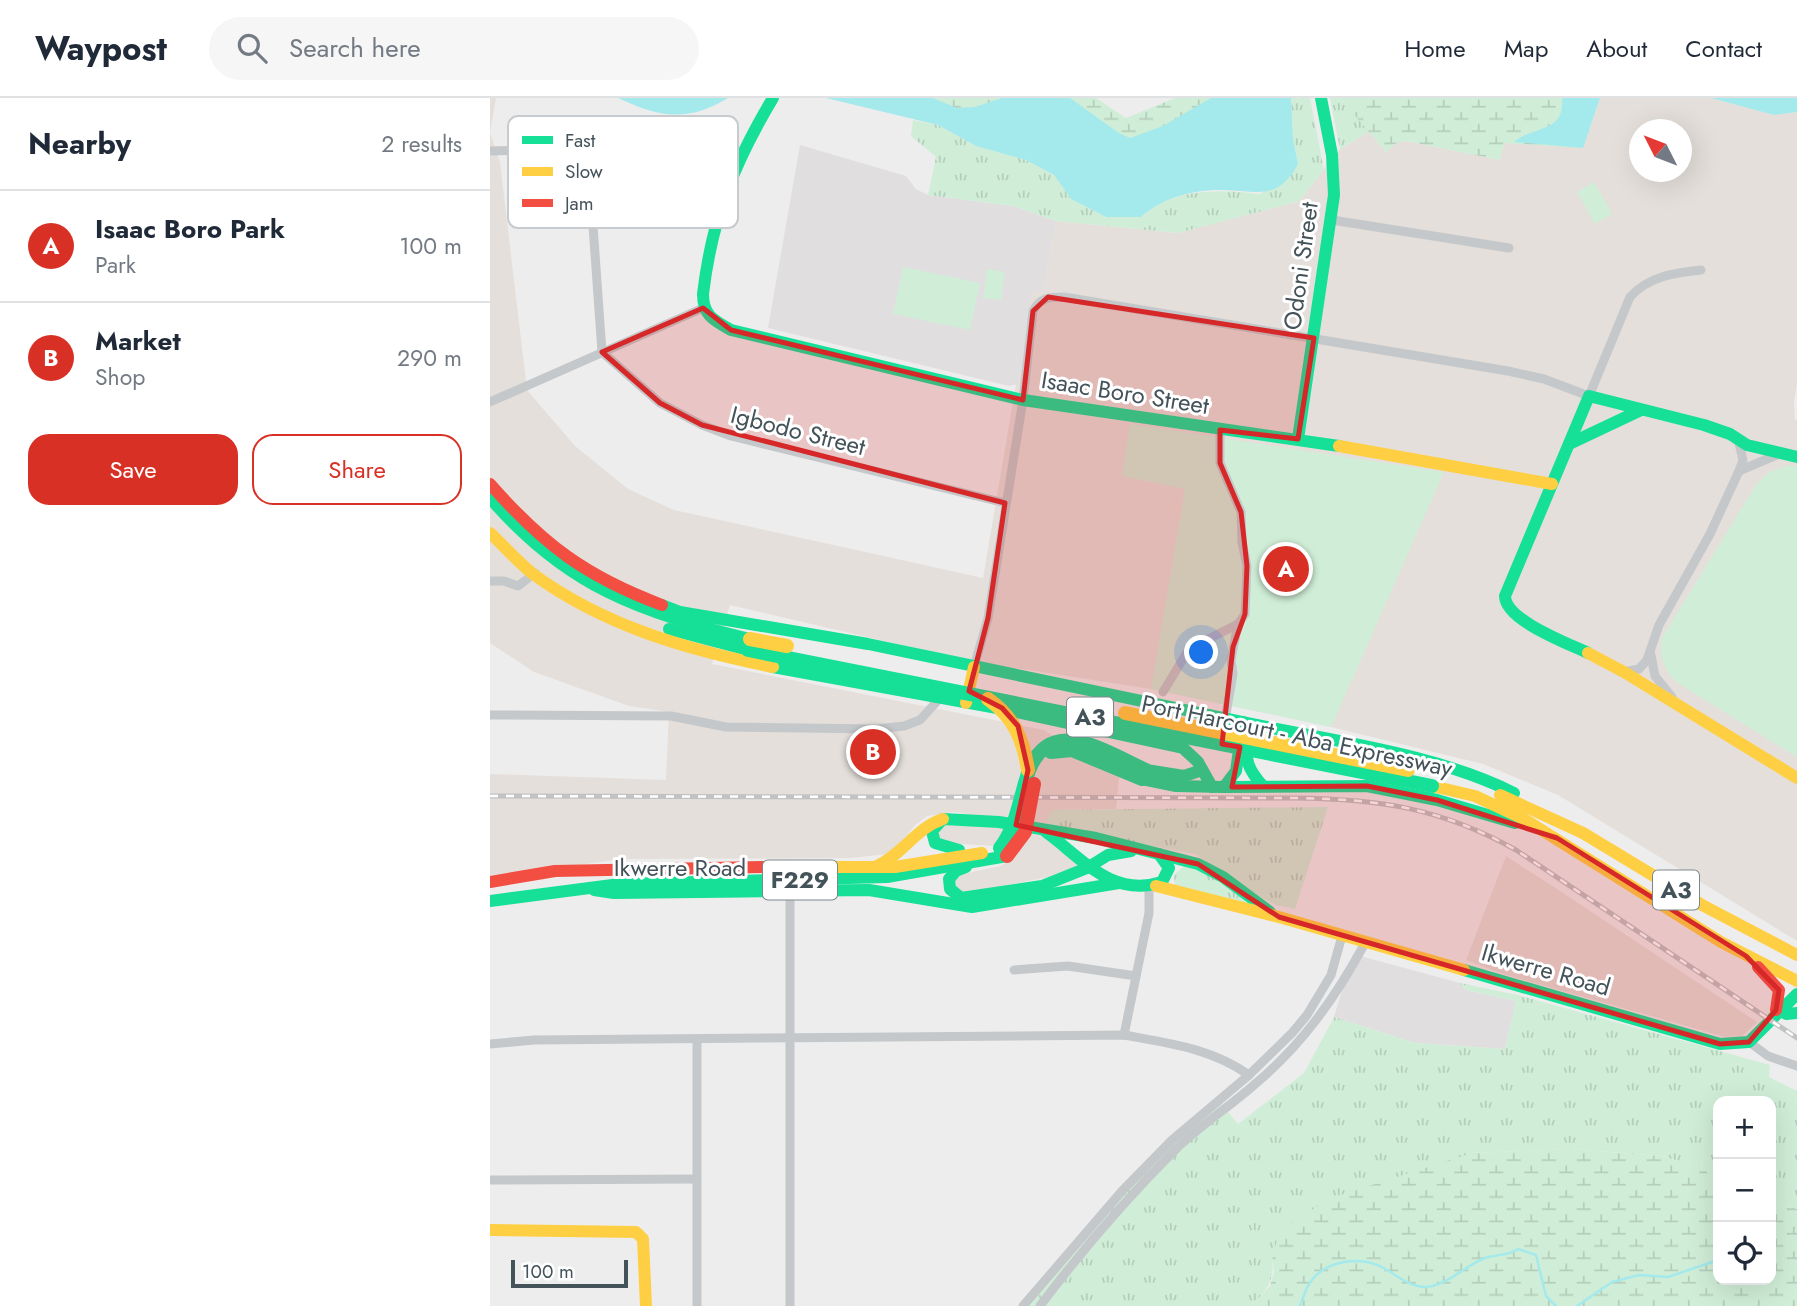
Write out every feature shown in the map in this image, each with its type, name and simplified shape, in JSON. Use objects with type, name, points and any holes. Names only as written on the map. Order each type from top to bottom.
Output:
[{"type":"main road","points":[[738,160],[773,98]]},
{"type":"main road","name":"Odoni Street","points":[[1298,439],[1332,220],[1332,155],[1321,98]]},
{"type":"main road","points":[[703,308],[703,287],[718,228]]},
{"type":"main road","name":"Isaac Boro Street","points":[[703,308],[717,323],[731,330],[1023,400],[1298,439],[1552,484]]},
{"type":"main road","points":[[1797,449],[1738,438],[1713,428],[1589,396],[1509,584],[1505,603],[1513,615],[1624,672],[1797,778]]},
{"type":"main road","points":[[1569,444],[1642,410]]},
{"type":"main road","points":[[1738,438],[1747,445],[1797,457]]},
{"type":"main road","points":[[490,484],[526,525],[566,559],[644,600],[715,620],[868,644],[1222,719],[1260,724],[1480,776],[1583,833]]},
{"type":"main road","name":"Port Harcourt - Aba Expressway","points":[[490,498],[534,545],[590,585],[676,622],[749,644],[971,698],[1433,781],[1481,786],[1583,833],[1702,905],[1797,953]]},
{"type":"main road","name":"Port Harcourt - Aba Expressway","points":[[490,514],[516,543],[551,571],[609,606],[689,636],[749,644],[1433,781],[1475,796],[1557,838],[1721,942],[1797,981]]},
{"type":"main road","points":[[490,533],[497,547],[616,623],[684,647],[729,659],[940,698],[971,698],[1183,748],[1218,787]]},
{"type":"main road","points":[[971,698],[974,667]]},
{"type":"main road","points":[[971,698],[1013,718],[1025,745],[1028,770]]},
{"type":"main road","points":[[1004,852],[1015,831],[1028,770],[1040,748],[1070,740],[1144,774],[1184,776],[1202,769],[1222,719]]},
{"type":"main road","points":[[1218,787],[1236,771],[1243,722]]},
{"type":"main road","points":[[1260,724],[1254,729],[1244,752],[1249,769],[1263,786]]},
{"type":"main road","points":[[1004,852],[1022,841],[1037,769],[1050,752],[1060,749],[1072,750],[1176,786],[1367,786],[1437,800],[1557,838]]},
{"type":"main road","points":[[943,819],[932,831],[934,843],[979,858]]},
{"type":"main road","points":[[872,868],[896,856],[919,828],[943,819]]},
{"type":"main road","name":"Ikwerre Road","points":[[943,819],[999,822],[1096,838],[1211,869],[1279,917]]},
{"type":"main road","name":"Ikwerre Road","points":[[1043,830],[1087,868],[1119,883]]},
{"type":"main road","points":[[979,858],[956,871],[949,879],[950,889],[961,898],[1051,883],[1073,877],[1108,855],[1142,850]]},
{"type":"main road","name":"F229","points":[[592,890],[671,874],[710,886],[887,877],[1004,852]]},
{"type":"main road","points":[[1152,886],[1169,873],[1166,861],[1159,854]]},
{"type":"main road","name":"F229","points":[[872,868],[895,867],[936,858],[979,858]]},
{"type":"main road","name":"Ikwerre Road","points":[[490,883],[555,871],[671,874],[872,868]]},
{"type":"main road","name":"Ikwerre Road","points":[[490,901],[592,890],[614,893],[710,886],[869,890],[972,907],[1119,883],[1152,886],[1279,917],[1720,1044],[1749,1042]]},
{"type":"main road","points":[[1721,942],[1797,970]]},
{"type":"main road","points":[[1746,956],[1779,990],[1785,1012]]},
{"type":"main road","points":[[1749,1042],[1785,1012],[1797,994]]},
{"type":"main road","points":[[490,1230],[626,1229],[636,1232],[643,1239],[646,1306]]},
{"type":"street","points":[[490,152],[508,151]]},
{"type":"street","points":[[1332,220],[1509,248]]},
{"type":"street","points":[[593,228],[603,352]]},
{"type":"street","points":[[974,667],[988,618],[1023,400],[1034,311],[1038,301],[1048,297],[1063,297],[1508,371],[1544,379],[1589,396],[1630,297],[1638,288],[1668,274],[1701,270]]},
{"type":"street","points":[[490,402],[703,308]]},
{"type":"street","name":"Igbodo Street","points":[[603,352],[660,403],[702,425],[731,436],[1005,503]]},
{"type":"street","points":[[1220,430],[1220,463],[1241,512],[1242,542],[1247,566],[1245,614],[1238,624],[1231,660],[1233,674],[1222,719]]},
{"type":"street","points":[[1624,672],[1643,665],[1659,625],[1710,534],[1740,471],[1742,460],[1738,438]]},
{"type":"street","points":[[1740,471],[1762,459],[1782,453]]},
{"type":"street","points":[[490,581],[504,581],[517,586],[535,573]]},
{"type":"street","points":[[1163,692],[1189,649],[1238,624]]},
{"type":"street","points":[[1651,650],[1656,677],[1678,704]]},
{"type":"street","points":[[490,715],[671,716],[748,728],[877,729],[904,726],[920,720],[940,698]]},
{"type":"street","points":[[1124,1035],[1152,886]]},
{"type":"street","points":[[790,889],[790,1306]]},
{"type":"street","points":[[1149,913],[1160,894],[1171,889]]},
{"type":"street","points":[[1023,1306],[1122,1191],[1172,1140],[1249,1075],[1307,1015],[1331,975],[1342,936]]},
{"type":"street","points":[[1040,1306],[1079,1254],[1168,1157],[1255,1084],[1300,1041],[1329,1004],[1365,943]]},
{"type":"street","points":[[1014,970],[1068,966],[1136,976]]},
{"type":"street","points":[[490,1044],[534,1040],[697,1041],[1124,1035],[1208,1052],[1226,1059],[1249,1075]]},
{"type":"street","points":[[697,1041],[697,1306]]},
{"type":"street","points":[[1749,1042],[1768,1056],[1797,1066]]},
{"type":"street","points":[[490,1180],[695,1179]]},
{"type":"highlighted area","points":[[1048,297],[1314,338],[1298,439],[1220,430],[1220,463],[1241,512],[1247,566],[1245,614],[1233,647],[1222,744],[1240,747],[1232,787],[1367,786],[1437,800],[1557,838],[1746,956],[1779,990],[1776,1010],[1749,1042],[1720,1044],[1279,917],[1198,864],[1016,825],[1028,770],[1018,726],[1002,708],[969,691],[988,618],[1005,503],[702,425],[660,403],[602,352],[703,308],[731,330],[1023,400],[1033,311]]},
{"type":"shaded area","points":[[490,98],[496,98],[490,133]]},
{"type":"shaded area","points":[[1600,98],[1711,98],[1774,115],[1797,112],[1797,384],[1794,402],[1795,421],[1797,419],[1797,941],[1558,795],[1483,764],[1331,727],[1151,689],[970,661],[730,605],[712,664],[1044,730],[1119,777],[1116,809],[1052,810],[1050,827],[954,812],[927,816],[888,854],[850,858],[622,859],[490,877],[490,774],[666,780],[669,712],[629,706],[534,672],[490,643],[490,133],[500,162],[527,390],[575,446],[628,489],[674,510],[983,578],[1032,290],[1044,291],[1056,221],[1178,233],[1299,201],[1340,149],[1370,131],[1386,152],[1396,143],[1406,141],[1500,160],[1504,143],[1590,129]]},
{"type":"shaded area","points":[[800,145],[906,176],[916,189],[928,195],[1013,206],[1056,221],[1044,291],[1032,291],[1018,384],[1009,386],[768,328]]},
{"type":"shaded area","points":[[943,825],[1005,827],[1041,834],[1080,866],[1068,873],[965,894],[952,883],[963,874],[1001,866],[1019,852],[1003,842],[992,846],[946,843],[939,839],[938,831]]},
{"type":"shaded area","points":[[1506,856],[1757,1022],[1742,1036],[1725,1037],[1503,974],[1466,960]]},
{"type":"shaded area","points":[[1353,954],[1460,983],[1466,990],[1516,1001],[1505,1049],[1415,1043],[1334,1017]]},
{"type":"green space","points":[[931,98],[1096,98],[1126,118],[1175,98],[1253,98],[1221,149],[989,124]]},
{"type":"green space","points":[[1291,98],[1310,98],[1324,170],[1299,201],[1178,233],[1056,221],[1013,206],[928,195],[936,157],[911,136],[913,120],[938,125],[976,146],[1026,160],[1054,175],[1071,199],[1106,217],[1141,217],[1168,200],[1197,193],[1228,191],[1260,194],[1298,164],[1293,139]]},
{"type":"green space","points":[[1330,98],[1340,98],[1370,131],[1340,149]]},
{"type":"green space","points":[[1340,98],[1600,98],[1583,148],[1504,143],[1500,160],[1406,141],[1396,143],[1386,152]]},
{"type":"green space","points":[[1594,182],[1612,214],[1595,224],[1577,192]]},
{"type":"green space","points":[[903,267],[980,283],[970,330],[893,314]]},
{"type":"green space","points":[[987,269],[1005,272],[1001,300],[983,298]]},
{"type":"green space","points":[[1130,424],[1444,472],[1331,727],[1151,689],[1185,489],[1122,476]]},
{"type":"green space","points":[[1789,465],[1797,467],[1797,757],[1678,683],[1663,663],[1661,651],[1662,638],[1756,485],[1769,472]]},
{"type":"green space","points":[[1328,807],[1295,909],[1276,905],[1255,894],[1195,854],[1050,827],[1047,820],[1052,810]]},
{"type":"green space","points":[[1185,865],[1214,876],[1247,903],[1175,885],[1174,875]]},
{"type":"green space","points":[[1460,983],[1518,995],[1770,1065],[1769,1077],[1797,1091],[1797,1209],[1776,1203],[1776,1096],[1713,1096],[1713,1179],[1702,1167],[1660,1156],[1571,1149],[1472,1153],[1272,1256],[1269,1284],[1251,1306],[1025,1306],[1085,1231],[1218,1100],[1238,1124],[1304,1073],[1334,1017],[1415,1043],[1505,1049],[1516,1001],[1466,990]]},
{"type":"green space","points":[[1571,1149],[1660,1156],[1702,1167],[1713,1179],[1713,1285],[1776,1285],[1776,1203],[1797,1209],[1797,1306],[1251,1306],[1270,1286],[1274,1272],[1272,1256],[1281,1229],[1331,1198],[1472,1153]]},
{"type":"water","points":[[618,98],[728,98],[699,111],[673,114],[646,110]]},
{"type":"water","points":[[826,98],[933,98],[957,108],[975,107],[1002,98],[1070,98],[1130,138],[1163,126],[1211,98],[1291,98],[1293,139],[1298,164],[1283,184],[1275,189],[1257,192],[1201,191],[1169,200],[1141,217],[1106,217],[1071,199],[1054,175],[1026,160],[976,146],[938,125]]},
{"type":"water","points":[[1562,98],[1600,98],[1583,148],[1514,142],[1554,123],[1562,109]]},
{"type":"water","points":[[1711,98],[1797,98],[1797,112],[1774,115]]},
{"type":"waterway","points":[[1300,1306],[1308,1286],[1317,1274],[1343,1262],[1371,1263],[1406,1282],[1424,1287],[1441,1283],[1480,1260],[1518,1249],[1536,1255],[1546,1296],[1556,1306]]},
{"type":"waterway","points":[[1577,1306],[1612,1282],[1639,1275],[1668,1277],[1713,1262]]},
{"type":"railway","points":[[490,796],[1295,798],[1383,804],[1436,815],[1462,824],[1516,850],[1797,1038]]},
{"type":"traffic: fast","points":[[738,165],[773,98]]},
{"type":"traffic: fast","points":[[1298,439],[1334,195],[1332,155],[1321,98]]},
{"type":"traffic: fast","points":[[716,228],[703,301],[710,316],[731,330],[1023,400],[1339,446]]},
{"type":"traffic: fast","points":[[1588,653],[1526,622],[1515,614],[1505,596],[1589,396],[1704,425],[1730,434],[1747,445],[1797,457]]},
{"type":"traffic: fast","points":[[1569,444],[1641,410]]},
{"type":"traffic: fast","points":[[490,498],[547,554],[607,592],[673,618],[750,639]]},
{"type":"traffic: fast","points":[[662,605],[680,612],[868,644],[1243,722],[1236,771],[1224,787],[1176,786],[1142,779]]},
{"type":"traffic: fast","points":[[669,629],[748,650]]},
{"type":"traffic: fast","points":[[748,650],[1432,786]]},
{"type":"traffic: fast","points":[[773,667],[1008,710],[1183,748],[1198,762],[1212,787]]},
{"type":"traffic: fast","points":[[1243,722],[1416,758],[1483,779],[1514,793]]},
{"type":"traffic: fast","points":[[1250,737],[1248,763],[1263,786]]},
{"type":"traffic: fast","points":[[1000,848],[1013,825],[1034,761],[1045,747],[1060,741],[1075,741],[1093,746],[1146,770]]},
{"type":"traffic: fast","points":[[1051,752],[1072,750],[1142,779]]},
{"type":"traffic: fast","points":[[1146,770],[1184,776],[1202,770]]},
{"type":"traffic: fast","points":[[1224,787],[1367,786],[1437,800],[1515,823]]},
{"type":"traffic: fast","points":[[943,819],[999,822],[1096,838],[1198,864],[1223,877],[1270,912]]},
{"type":"traffic: fast","points":[[942,820],[932,831],[935,843],[959,850]]},
{"type":"traffic: fast","points":[[1046,832],[1099,873],[1128,885],[1144,886],[1162,882],[1169,868],[1159,854]]},
{"type":"traffic: fast","points":[[1087,868],[1108,855],[1131,851]]},
{"type":"traffic: fast","points":[[490,901],[620,884],[887,877],[1007,856]]},
{"type":"traffic: fast","points":[[966,867],[956,871],[949,879],[950,889],[961,898],[1042,886],[1087,868]]},
{"type":"traffic: fast","points":[[594,890],[614,893],[869,890],[972,907],[1119,883]]},
{"type":"traffic: fast","points":[[1464,970],[1720,1044],[1749,1042],[1797,994]]},
{"type":"traffic: fast","points":[[1786,1014],[1797,1013]]},
{"type":"traffic: slow","points":[[1339,446],[1552,484]]},
{"type":"traffic: slow","points":[[490,533],[533,574],[588,608],[678,644],[773,667]]},
{"type":"traffic: slow","points":[[750,639],[787,646]]},
{"type":"traffic: slow","points":[[1588,653],[1624,672],[1797,778]]},
{"type":"traffic: slow","points":[[966,703],[974,667]]},
{"type":"traffic: slow","points":[[988,699],[1011,721],[1023,748],[1028,770]]},
{"type":"traffic: slow","points":[[1125,713],[1408,770]]},
{"type":"traffic: slow","points":[[1432,786],[1475,796],[1524,819],[1721,942],[1797,981]]},
{"type":"traffic: slow","points":[[1500,795],[1583,833],[1702,905],[1797,955]]},
{"type":"traffic: slow","points":[[877,866],[925,828],[943,819]]},
{"type":"traffic: slow","points":[[762,867],[895,867],[982,853]]},
{"type":"traffic: slow","points":[[1156,886],[1279,917],[1464,970]]},
{"type":"traffic: slow","points":[[490,1230],[636,1232],[643,1239],[646,1306]]},
{"type":"traffic: jam","points":[[490,484],[529,525],[567,556],[610,582],[662,605]]},
{"type":"traffic: jam","points":[[1007,856],[1025,832],[1034,784]]},
{"type":"traffic: jam","points":[[490,882],[555,871],[762,867]]},
{"type":"traffic: jam","points":[[1758,967],[1779,990],[1776,1010]]},
{"type":"place","name":"Isaac Boro Park","points":[[1286,569]]},
{"type":"place","name":"Market","points":[[873,752]]}]
